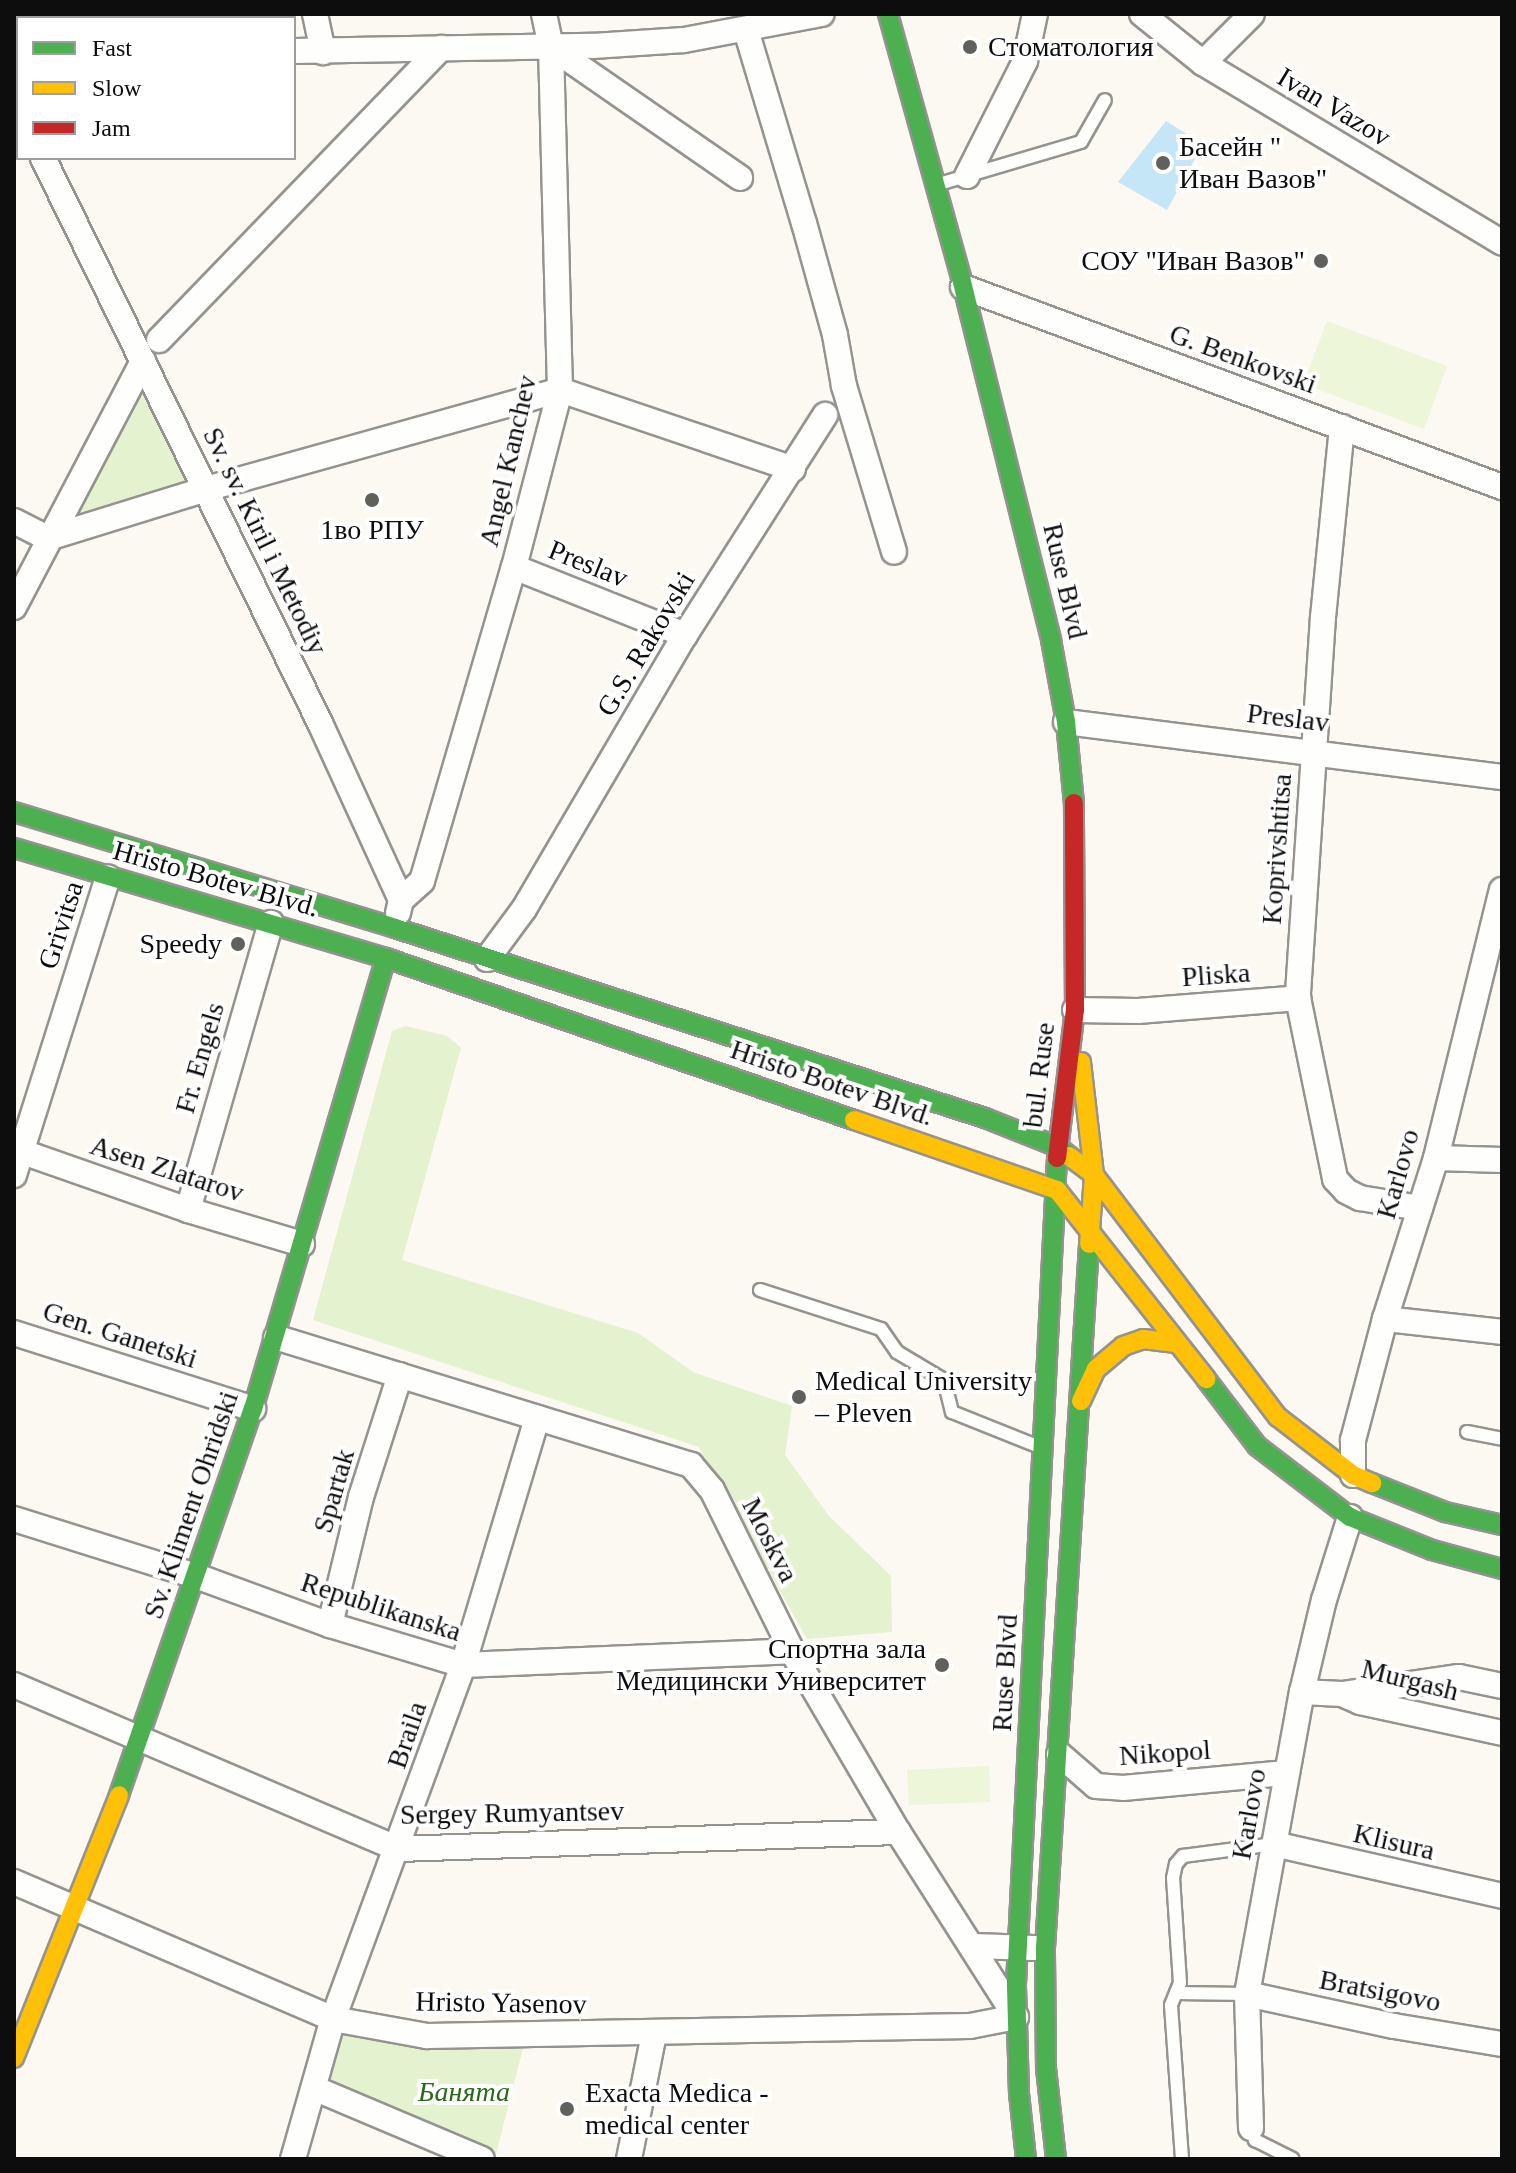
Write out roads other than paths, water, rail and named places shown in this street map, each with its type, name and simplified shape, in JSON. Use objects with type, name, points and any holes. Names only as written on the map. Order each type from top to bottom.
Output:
[{"type":"main road","name":"Ruse Blvd","points":[[888,14],[963,287],[1047,625],[1066,722],[1074,795],[1075,1010],[1094,1175],[1076,1416],[1059,1754],[1045,1948],[1046,2069],[1056,2159]]},
{"type":"main road","name":"Hristo Botev Blvd.","points":[[14,812],[395,928],[985,1118],[1058,1147],[1094,1175],[1278,1417],[1353,1475],[1445,1512],[1502,1525]]},
{"type":"main road","name":"Hristo Botev Blvd.","points":[[14,848],[386,958],[1057,1190],[1091,1229],[1257,1446],[1297,1480],[1350,1517],[1432,1550],[1502,1569]]},
{"type":"main road","name":"Sv. Kliment Ohridski","points":[[14,2058],[141,1740],[253,1409],[386,958]]},
{"type":"main road","name":"bul. Ruse","points":[[1057,1190],[1058,1147],[1075,1010]]},
{"type":"main road","points":[[1046,1100],[1067,1071]]},
{"type":"main road","points":[[985,1118],[1028,1113]]},
{"type":"main road","name":"Ruse Blvd","points":[[1026,2159],[1016,2017],[1018,1948],[1057,1190]]},
{"type":"main road","points":[[1076,1416],[1096,1369],[1123,1346],[1143,1339],[1176,1343]]},
{"type":"street","points":[[315,14],[323,52]]},
{"type":"street","name":"Angel Kanchev","points":[[401,900],[422,881],[514,567],[560,390],[551,47],[544,14]]},
{"type":"street","points":[[296,51],[551,47],[684,40],[822,14]]},
{"type":"street","points":[[967,176],[1025,61],[1035,14]]},
{"type":"street","name":"Ivan Vazov","points":[[1142,14],[1203,63],[1502,243]]},
{"type":"street","points":[[1203,63],[1252,14]]},
{"type":"street","points":[[746,30],[804,223],[835,335],[844,386],[894,552]]},
{"type":"street","points":[[551,47],[740,178]]},
{"type":"street","points":[[159,340],[441,48]]},
{"type":"street","name":"Sv. sv. Kiril i Metodiy","points":[[44,160],[320,723],[401,900]]},
{"type":"street","name":"G. Benkovski","points":[[963,287],[1342,427],[1499,480]]},
{"type":"street","points":[[14,607],[143,361]]},
{"type":"street","points":[[14,521],[48,538],[206,489],[560,390],[793,469]]},
{"type":"street","name":"G.S. Rakovski","points":[[487,959],[524,909],[685,635],[825,415]]},
{"type":"street","name":"Koprivshtitsa","points":[[1342,427],[1314,751],[1298,998],[1335,1179],[1346,1191],[1360,1198],[1420,1208]]},
{"type":"street","name":"Preslav","points":[[514,567],[685,635]]},
{"type":"street","name":"Preslav","points":[[1066,722],[1502,777]]},
{"type":"street","name":"Grivitsa","points":[[16,1159],[108,877]]},
{"type":"street","name":"Karlovo","points":[[1353,1475],[1353,1440],[1385,1319],[1436,1158],[1502,890]]},
{"type":"street","points":[[386,958],[401,900]]},
{"type":"street","name":"Fr. Engels","points":[[188,1210],[271,923]]},
{"type":"street","name":"Pliska","points":[[1075,1010],[1138,1011],[1298,998]]},
{"type":"street","points":[[1436,1158],[1502,1160]]},
{"type":"street","name":"Asen Zlatarov","points":[[16,1159],[302,1244]]},
{"type":"street","points":[[1385,1319],[1502,1332]]},
{"type":"street","name":"Gen. Ganetski","points":[[14,1333],[253,1409]]},
{"type":"street","name":"Moskva","points":[[276,1337],[691,1465],[712,1490],[792,1651],[898,1832],[1016,2017]]},
{"type":"street","name":"Spartak","points":[[330,1625],[361,1497],[400,1375]]},
{"type":"street","name":"Braila","points":[[293,2159],[316,2089],[333,2019],[398,1849],[463,1665],[537,1418]]},
{"type":"street","name":"Karlovo","points":[[1251,2128],[1247,1994],[1302,1692],[1324,1600],[1350,1517]]},
{"type":"street","name":"Republikanska","points":[[14,1519],[196,1576],[330,1625],[463,1665],[792,1651]]},
{"type":"street","points":[[1342,1694],[1459,1677],[1502,1686]]},
{"type":"street","name":"Sergey Rumyantsev","points":[[14,1685],[398,1849],[898,1832]]},
{"type":"street","name":"Murgash","points":[[1302,1692],[1342,1694],[1360,1702],[1502,1733]]},
{"type":"street","name":"Nikopol","points":[[1059,1754],[1096,1786],[1123,1788],[1286,1773]]},
{"type":"street","name":"Klisura","points":[[1274,1844],[1502,1896]]},
{"type":"street","name":"Hristo Yasenov","points":[[14,1882],[333,2019],[427,2036],[970,2026],[1016,2017]]},
{"type":"street","points":[[973,1946],[1045,1948]]},
{"type":"street","name":"Bratsigovo","points":[[1247,1994],[1394,2026],[1502,2044]]},
{"type":"street","points":[[629,2159],[654,2034]]},
{"type":"street","points":[[316,2089],[482,2159]]},
{"type":"lane","points":[[934,185],[1081,142],[1105,100]]},
{"type":"lane","points":[[760,1290],[881,1329],[897,1352],[944,1380],[952,1412],[1045,1449]]},
{"type":"lane","points":[[1467,1432],[1502,1439]]},
{"type":"lane","points":[[1182,2159],[1171,2005],[1180,1983],[1173,1878],[1176,1864],[1183,1856],[1274,1844]]},
{"type":"lane","points":[[1176,1993],[1247,1994]]},
{"type":"lane","points":[[1251,2128],[1255,2140],[1293,2159]]},
{"type":"water","name":"Басейн \" Иван Вазов\"","points":[[1166,121],[1203,144],[1167,210],[1118,182]]},
{"type":"place","name":"Стоматология","points":[[970,47]]},
{"type":"place","name":"Басейн \" Иван Вазов\"","points":[[1163,163]]},
{"type":"place","name":"СОУ \"Иван Вазов\"","points":[[1321,261]]},
{"type":"place","name":"1во РПУ","points":[[372,500]]},
{"type":"place","name":"Speedy","points":[[238,944]]},
{"type":"place","name":"Medical University – Pleven","points":[[799,1397]]},
{"type":"place","name":"Спортна зала Медицински Университет","points":[[942,1665]]},
{"type":"place","name":"Exacta Medica - medical center","points":[[567,2109]]},
{"type":"park label","name":"Банята","points":[[464,2092]]}]
